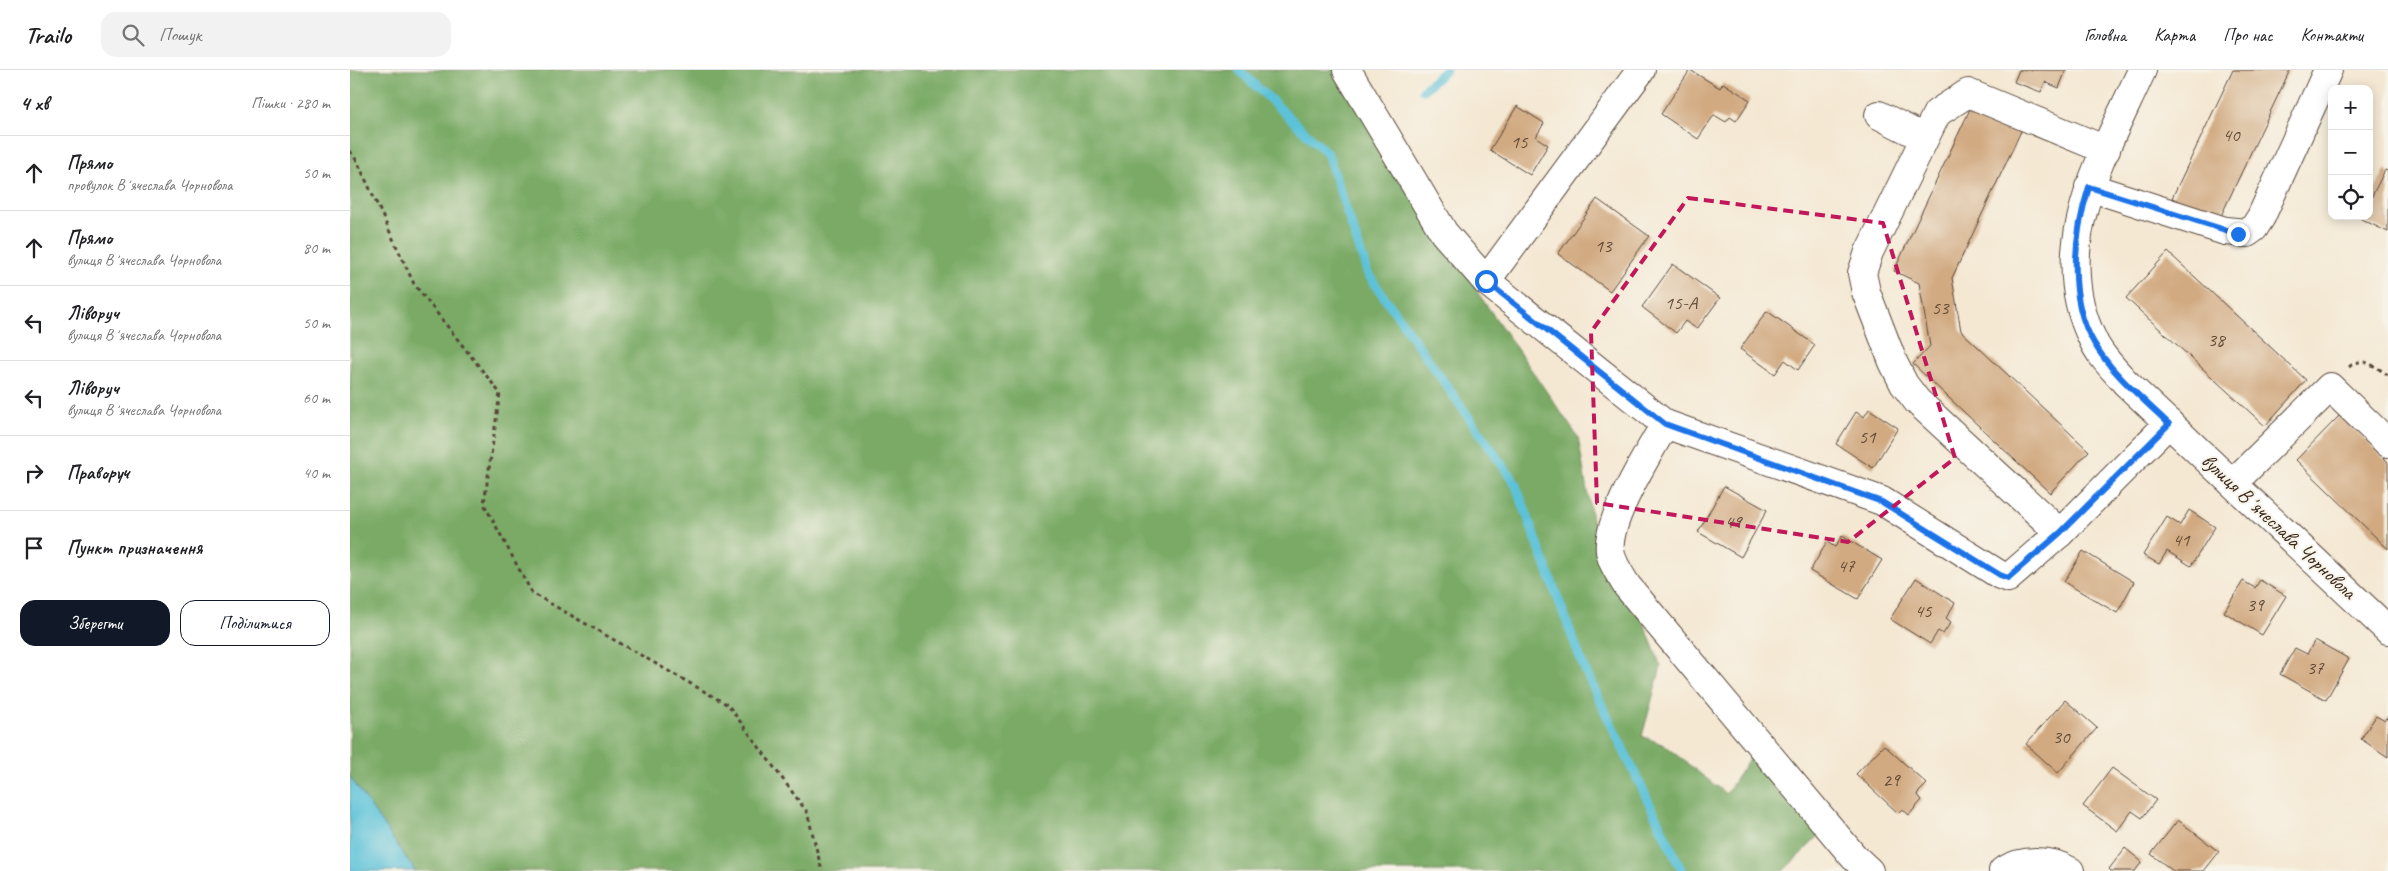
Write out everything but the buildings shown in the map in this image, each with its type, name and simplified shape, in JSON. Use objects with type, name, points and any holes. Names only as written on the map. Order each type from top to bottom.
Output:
[{"type":"street","points":[[1347,70],[1444,233],[1486,281],[1665,424],[1882,502],[2000,575],[2008,578],[2060,533],[2169,424]]},
{"type":"street","points":[[1486,281],[1641,70]]},
{"type":"street","name":"вулиця Вʼячеслава Чорновола","points":[[2142,70],[2089,187],[2078,224],[2076,247],[2077,280],[2082,315],[2093,341],[2125,382],[2388,630]]},
{"type":"street","points":[[2089,187],[2225,231],[2247,233],[2254,228],[2261,217],[2328,70]]},
{"type":"street","points":[[2060,533],[1917,401],[1904,384],[1893,362],[1866,292],[1862,273],[1869,252],[1937,113],[1968,92],[2106,150]]},
{"type":"street","points":[[1879,115],[1924,138]]},
{"type":"street","points":[[2233,483],[2330,388],[2388,443]]},
{"type":"street","points":[[1665,424],[1615,520],[1610,543],[1610,554],[1615,566],[1627,586],[1854,857],[1869,871]]},
{"type":"street","points":[[2003,871],[2023,862],[2040,862],[2070,871]]},
{"type":"path","points":[[350,151],[357,160],[414,284],[500,393],[484,504],[532,593],[728,705],[807,812],[822,871]]},
{"type":"highlighted area","points":[[1688,198],[1883,223],[1955,458],[1848,542],[1597,503],[1591,332]]},
{"type":"green space","points":[[350,70],[1341,70],[1478,293],[1578,437],[1592,520],[1631,589],[1661,667],[1642,736],[1664,745],[1726,794],[1756,748],[1823,832],[1783,871],[415,871],[350,777]]},
{"type":"water","points":[[350,777],[415,871],[350,871]]},
{"type":"waterway","points":[[1239,70],[1327,153],[1368,274],[1515,483],[1584,668],[1682,871]]},
{"type":"waterway","points":[[1423,90],[1446,70]]},
{"type":"route","points":[[1486,281],[1665,424],[1882,502],[2000,575],[2008,578],[2060,533],[2169,424],[2125,382],[2106,360],[2093,341],[2082,315],[2077,280],[2076,247],[2078,224],[2089,187],[2238,234]]}]
